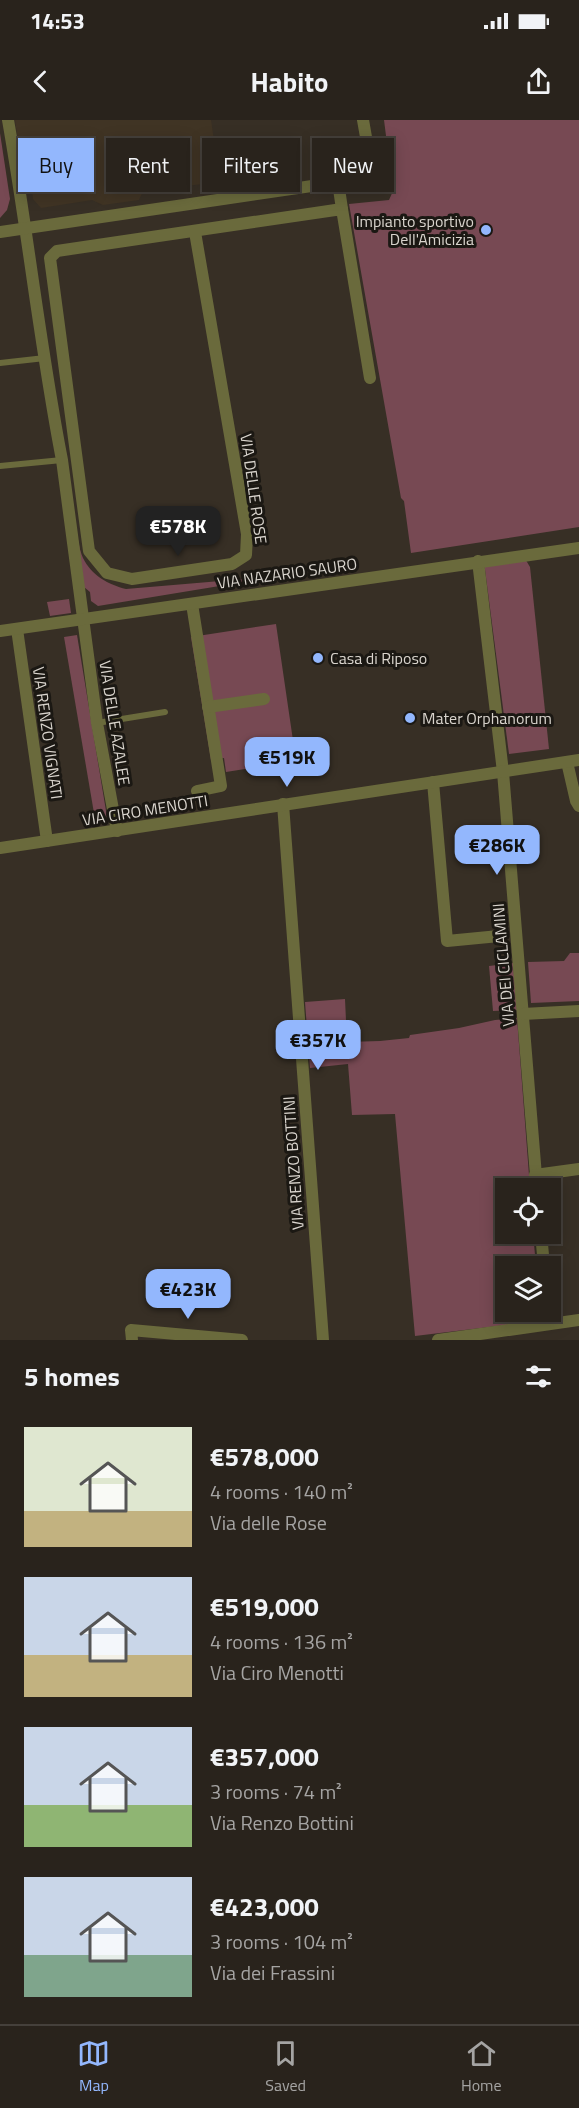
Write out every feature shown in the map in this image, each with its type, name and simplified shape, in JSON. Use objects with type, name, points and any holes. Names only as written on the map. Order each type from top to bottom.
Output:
[{"type":"street","points":[[8,120],[27,228],[62,460],[83,620]]},
{"type":"street","points":[[363,120],[366,138]]},
{"type":"street","points":[[0,232],[312,186]]},
{"type":"street","points":[[339,192],[370,378]]},
{"type":"street","name":"VIA DELLE ROSE","points":[[195,232],[247,534],[246,555],[232,564],[132,579],[119,578],[107,573],[89,551],[50,258],[57,252],[342,209]]},
{"type":"street","points":[[54,419],[71,417]]},
{"type":"street","name":"VIA NAZARIO SAURO","points":[[0,631],[579,548]]},
{"type":"street","name":"VIA DEI CICLAMINI","points":[[478,561],[503,772],[536,1178]]},
{"type":"street","points":[[192,604],[221,786],[197,791]]},
{"type":"street","name":"VIA DELLE AZALEE","points":[[83,620],[97,723],[117,831]]},
{"type":"street","name":"VIA RENZO VIGNATI","points":[[17,628],[46,841]]},
{"type":"street","points":[[208,707],[264,699]]},
{"type":"street","points":[[573,761],[576,801],[579,806]]},
{"type":"street","name":"VIA CIRO MENOTTI","points":[[0,848],[573,761]]},
{"type":"street","name":"VIA DEI CICLAMINI","points":[[433,782],[447,940],[499,936]]},
{"type":"street","name":"VIA RENZO BOTTINI","points":[[283,804],[323,1340]]},
{"type":"street","points":[[524,1014],[579,1011]]},
{"type":"street","points":[[550,1178],[579,1170]]},
{"type":"street","points":[[438,1340],[579,1320]]},
{"type":"street","points":[[132,1340],[131,1330],[242,1340]]},
{"type":"lane","points":[[0,363],[46,358]]},
{"type":"lane","points":[[0,466],[62,460]]},
{"type":"lane","points":[[97,723],[165,712]]},
{"type":"shaded area","points":[[15,120],[211,120],[214,138],[202,138],[202,184],[190,186],[190,138],[106,138],[106,192],[143,192],[139,200],[103,205],[92,200],[41,208],[33,199],[32,192],[94,192],[94,138],[18,138],[18,140]]},
{"type":"shaded area","points":[[384,120],[579,120],[579,527],[411,553],[404,501],[401,498],[349,204],[389,200],[394,192],[394,138],[386,138]]},
{"type":"shaded area","points":[[0,133],[10,199],[7,210],[0,218]]},
{"type":"shaded area","points":[[76,529],[86,564],[107,582],[126,589],[280,576],[98,606],[91,601],[90,592],[84,587]]},
{"type":"shaded area","points":[[524,557],[530,567],[549,749],[509,754],[484,562]]},
{"type":"shaded area","points":[[69,599],[71,613],[50,616],[47,602]]},
{"type":"shaded area","points":[[276,624],[296,761],[226,772],[224,758],[211,760],[191,637]]},
{"type":"shaded area","points":[[77,635],[107,817],[95,819],[64,637]]},
{"type":"shaded area","points":[[570,953],[579,953],[579,1001],[531,1003],[528,962],[564,961]]},
{"type":"shaded area","points":[[513,963],[517,1010],[493,1011],[489,966]]},
{"type":"shaded area","points":[[345,999],[347,1042],[409,1038],[410,1035],[517,1018],[529,1178],[495,1178],[495,1244],[534,1244],[535,1256],[495,1256],[495,1322],[532,1322],[415,1336],[395,1114],[352,1115],[348,1064],[310,1068],[305,1002]]},
{"type":"place","name":"Impianto sportivo Dell'Amicizia","points":[[486,230]]},
{"type":"place","name":"Casa di Riposo","points":[[318,658]]},
{"type":"place","name":"Mater Orphanorum","points":[[410,718]]}]
